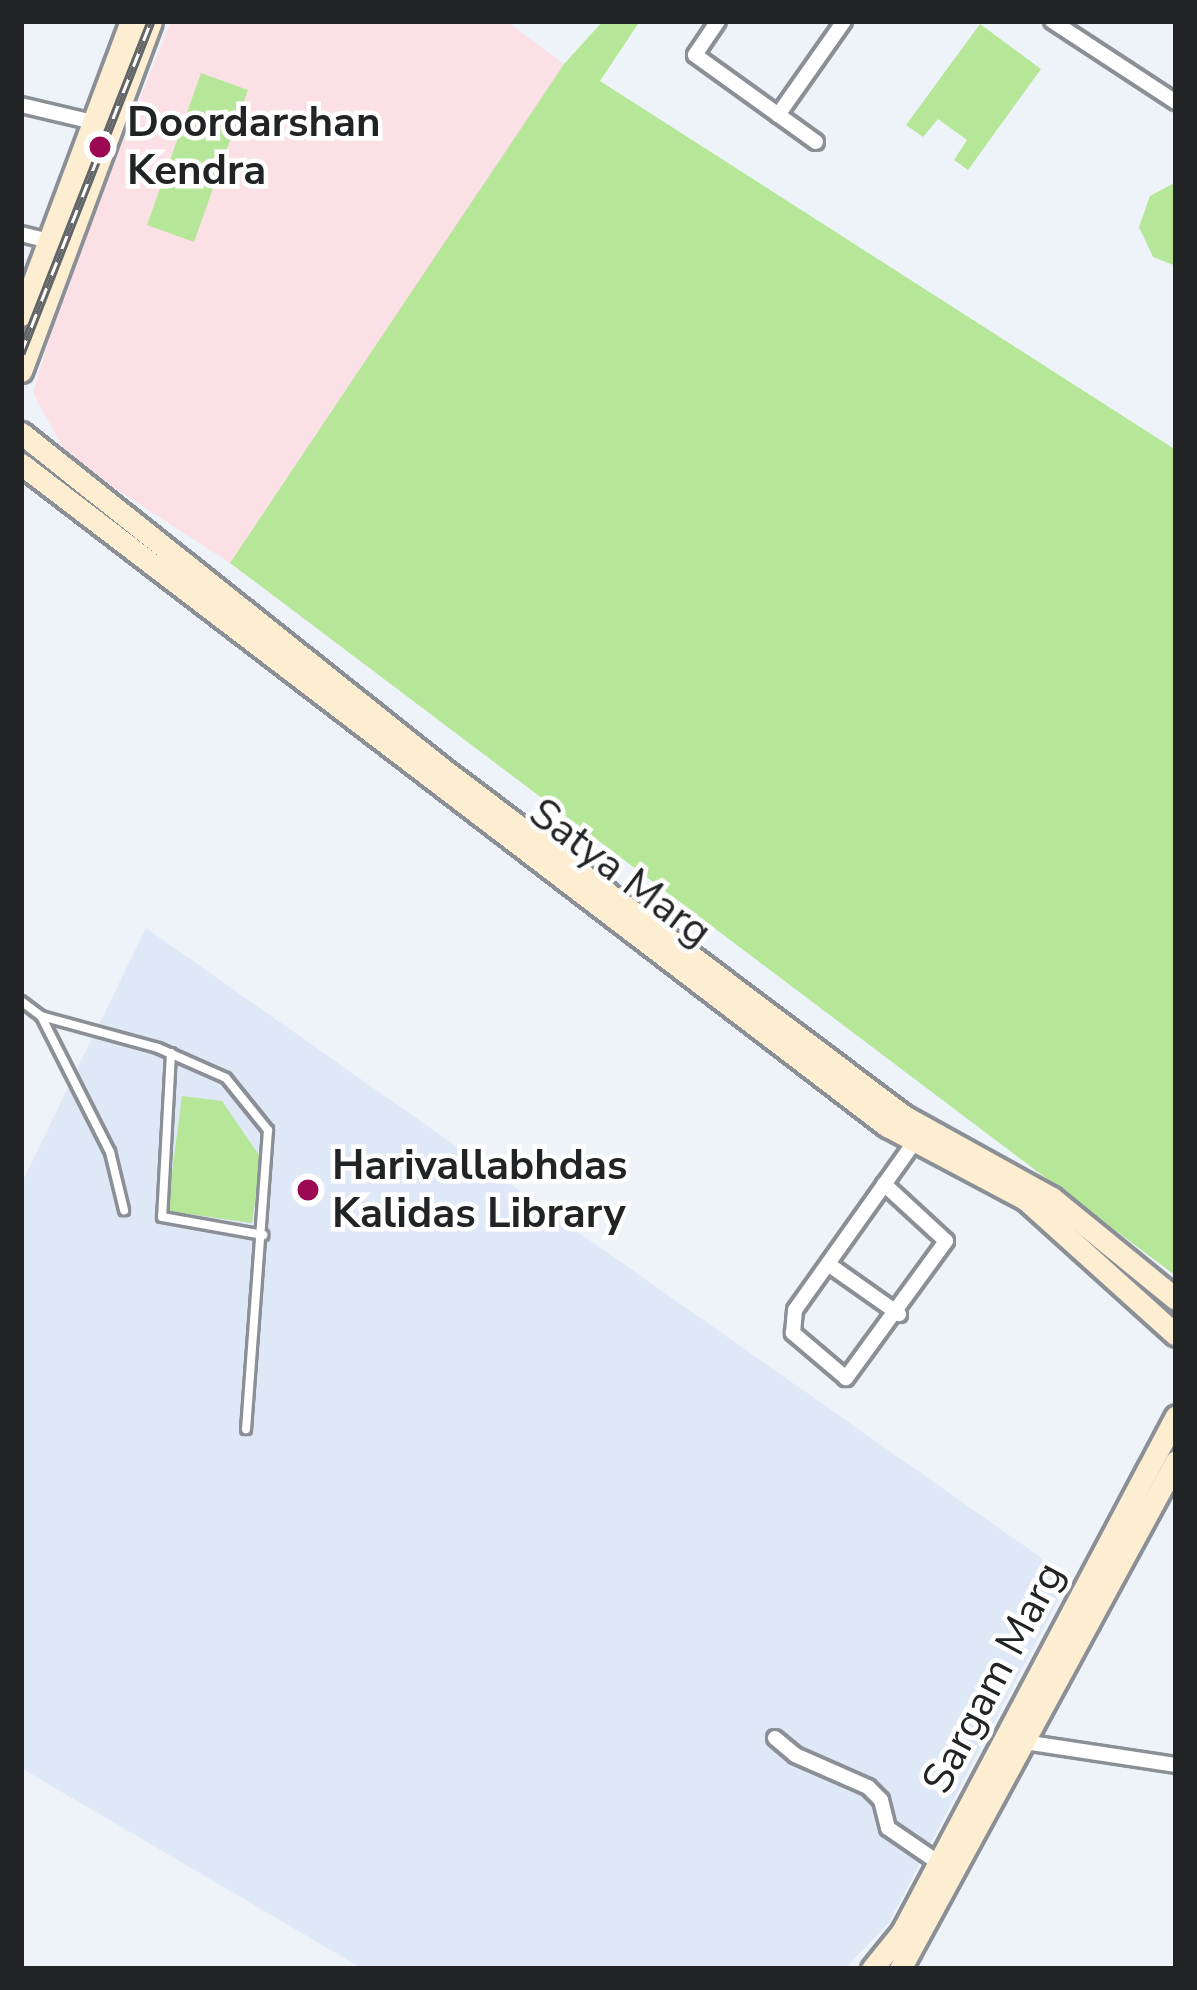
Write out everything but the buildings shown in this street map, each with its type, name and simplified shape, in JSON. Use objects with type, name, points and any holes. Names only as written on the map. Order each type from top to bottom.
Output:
[{"type":"main road","points":[[21,315],[131,21]]},
{"type":"main road","points":[[21,371],[151,21]]},
{"type":"main road","name":"Satya Marg","points":[[21,434],[915,1141],[1025,1199],[1176,1335]]},
{"type":"main road","name":"Satya Marg","points":[[21,464],[806,1052],[904,1116],[1052,1198],[1176,1299]]},
{"type":"main road","name":"Sargam Marg","points":[[872,1969],[940,1863],[1176,1416]]},
{"type":"main road","name":"Sargam Marg","points":[[900,1969],[1030,1743],[1176,1461]]},
{"type":"street","points":[[718,21],[695,56],[816,142]]},
{"type":"street","points":[[778,115],[844,21]]},
{"type":"street","points":[[1052,21],[1176,102]]},
{"type":"street","points":[[21,105],[94,122]]},
{"type":"street","points":[[21,234],[49,241]]},
{"type":"street","points":[[884,1184],[946,1240],[898,1314],[846,1378],[793,1333],[795,1310],[884,1184],[915,1141]]},
{"type":"street","points":[[828,1264],[898,1314]]},
{"type":"street","points":[[775,1738],[795,1755],[868,1787],[888,1828],[940,1863]]},
{"type":"street","points":[[1030,1743],[1176,1765]]},
{"type":"lane","points":[[21,1001],[41,1016],[171,1053],[226,1078],[268,1130],[246,1429]]},
{"type":"lane","points":[[41,1016],[110,1152],[124,1210]]},
{"type":"lane","points":[[171,1053],[162,1217],[263,1235]]},
{"type":"shaded area","name":"Doordarshan Kendra","points":[[171,21],[506,21],[564,64],[300,470],[230,563],[68,458],[33,393],[66,282]]},
{"type":"shaded area","points":[[146,928],[1070,1578],[888,1924],[844,1969],[363,1969],[21,1768],[21,1184]]},
{"type":"green space","points":[[603,21],[640,21],[600,81],[1176,450],[1176,1276],[230,563],[564,64]]},
{"type":"green space","points":[[980,24],[1041,69],[968,170],[954,160],[967,140],[938,119],[923,137],[906,125]]},
{"type":"green space","points":[[201,73],[248,90],[194,242],[147,225]]},
{"type":"green space","points":[[1176,182],[1176,266],[1153,257],[1139,227],[1150,196]]},
{"type":"green space","points":[[182,1096],[222,1101],[261,1158],[252,1223],[167,1211]]},
{"type":"railway","points":[[21,353],[151,21]]},
{"type":"place","name":"Doordarshan Kendra","points":[[100,147]]},
{"type":"place","name":"Harivallabhdas Kalidas Library","points":[[308,1190]]}]
